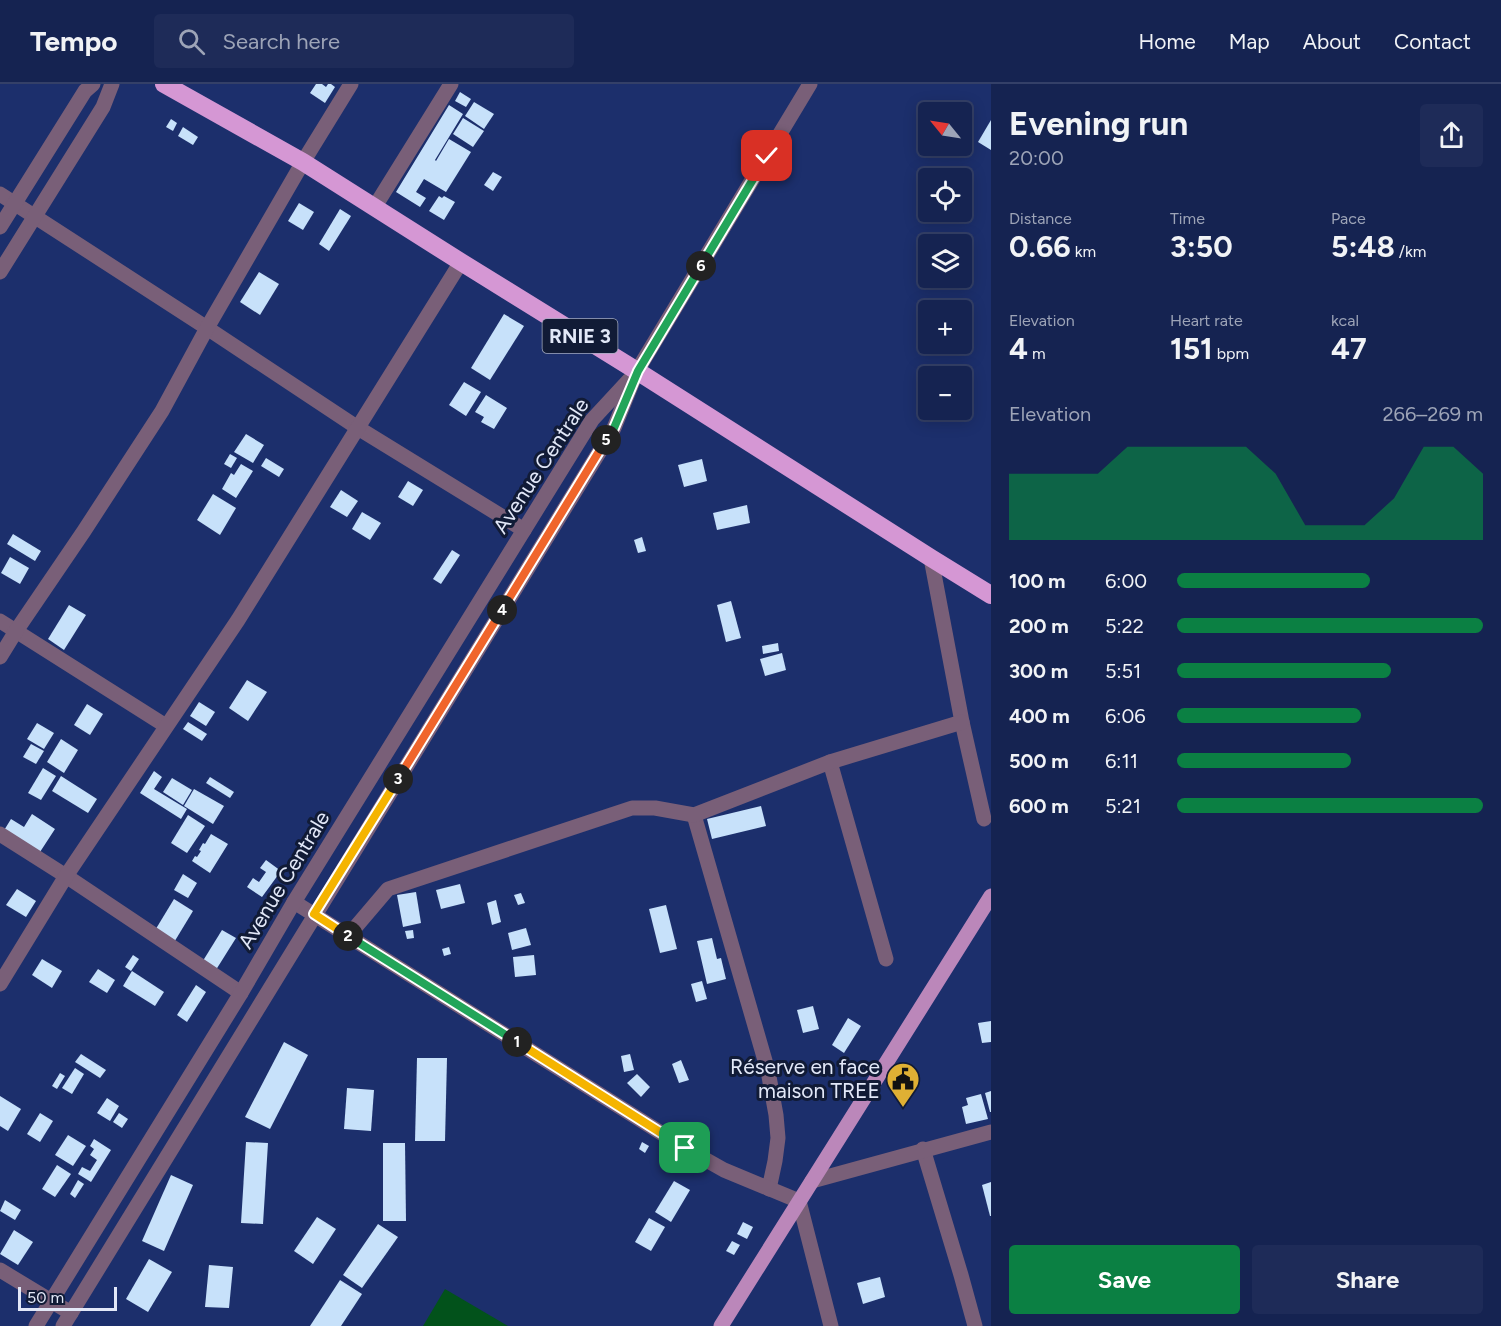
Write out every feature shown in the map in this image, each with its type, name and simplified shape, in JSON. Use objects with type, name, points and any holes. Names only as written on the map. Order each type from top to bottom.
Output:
[{"type":"highway","name":"RNIE 3","points":[[164,84],[303,162],[991,595]]},
{"type":"main road","points":[[721,1326],[991,896]]},
{"type":"street","points":[[0,227],[85,91],[93,84]]},
{"type":"street","points":[[0,272],[103,107],[112,84]]},
{"type":"street","points":[[0,657],[162,411],[207,328],[351,84]]},
{"type":"street","points":[[374,208],[451,84]]},
{"type":"street","points":[[638,371],[810,84]]},
{"type":"street","points":[[0,194],[358,428],[524,530]]},
{"type":"street","points":[[0,984],[66,876],[238,620],[461,262]]},
{"type":"street","name":"Avenue Centrale","points":[[36,1326],[241,993],[294,902],[592,420],[638,371]]},
{"type":"street","name":"Avenue Centrale","points":[[67,1319],[614,428],[638,371]]},
{"type":"street","points":[[931,558],[962,722],[984,819]]},
{"type":"street","points":[[0,621],[166,726]]},
{"type":"street","points":[[348,936],[388,889],[632,808],[655,808],[694,815],[830,762],[962,722]]},
{"type":"street","points":[[830,762],[886,959]]},
{"type":"street","points":[[694,815],[768,1071],[777,1115],[776,1161],[769,1189]]},
{"type":"street","points":[[0,834],[241,993]]},
{"type":"street","points":[[294,902],[685,1148],[724,1170],[799,1201],[831,1326]]},
{"type":"street","points":[[812,1181],[991,1132]]},
{"type":"street","points":[[923,1149],[962,1275],[975,1326]]},
{"type":"street","points":[[0,1270],[51,1300],[67,1319]]},
{"type":"green space","points":[[445,1289],[508,1326],[423,1326]]},
{"type":"building","points":[[316,84],[326,87],[331,84],[335,87],[325,103],[310,93]]},
{"type":"building","points":[[460,92],[471,99],[466,107],[455,101]]},
{"type":"building","points":[[474,102],[494,114],[484,129],[465,116]]},
{"type":"building","points":[[449,105],[463,114],[435,160],[449,139],[471,152],[446,192],[424,179],[416,192],[426,198],[420,207],[396,192]]},
{"type":"building","points":[[463,118],[484,131],[473,147],[453,134]]},
{"type":"building","points":[[171,119],[177,123],[173,131],[166,127]]},
{"type":"building","points":[[991,120],[991,150],[978,142]]},
{"type":"building","points":[[183,127],[198,137],[193,145],[178,136]]},
{"type":"building","points":[[493,172],[502,177],[493,191],[484,185]]},
{"type":"building","points":[[439,196],[455,202],[444,220],[429,211]]},
{"type":"building","points":[[299,203],[314,212],[303,230],[288,221]]},
{"type":"building","points":[[340,209],[351,216],[329,251],[319,244]]},
{"type":"building","points":[[259,272],[279,284],[260,315],[240,302]]},
{"type":"building","points":[[504,314],[524,326],[490,380],[471,368]]},
{"type":"building","points":[[464,382],[481,392],[466,416],[449,405]]},
{"type":"building","points":[[486,395],[507,408],[494,429],[481,422],[484,417],[475,412]]},
{"type":"building","points":[[246,434],[264,445],[253,463],[234,452]]},
{"type":"building","points":[[230,454],[237,458],[231,468],[224,464]]},
{"type":"building","points":[[266,458],[284,469],[279,477],[261,466]]},
{"type":"building","points":[[702,459],[707,481],[684,487],[678,465]]},
{"type":"building","points":[[241,464],[253,471],[236,498],[222,489],[231,473],[234,475]]},
{"type":"building","points":[[408,481],[423,490],[413,506],[398,497]]},
{"type":"building","points":[[341,490],[358,501],[347,517],[330,507]]},
{"type":"building","points":[[213,494],[236,508],[220,535],[197,520]]},
{"type":"building","points":[[747,505],[750,523],[717,530],[713,513]]},
{"type":"building","points":[[362,512],[381,523],[370,540],[352,529]]},
{"type":"building","points":[[13,534],[41,551],[35,561],[7,544]]},
{"type":"building","points":[[642,537],[646,551],[638,553],[634,540]]},
{"type":"building","points":[[452,550],[460,555],[441,584],[433,579]]},
{"type":"building","points":[[10,557],[29,568],[20,584],[1,573]]},
{"type":"building","points":[[731,601],[741,638],[726,642],[717,605]]},
{"type":"building","points":[[69,605],[86,615],[64,650],[48,639]]},
{"type":"building","points":[[778,643],[779,651],[763,654],[762,646]]},
{"type":"building","points":[[782,653],[786,670],[765,676],[760,659]]},
{"type":"building","points":[[247,680],[267,692],[248,721],[229,708]]},
{"type":"building","points":[[199,702],[215,712],[206,726],[190,716]]},
{"type":"building","points":[[87,704],[103,714],[90,735],[74,725]]},
{"type":"building","points":[[188,722],[207,734],[202,741],[183,729]]},
{"type":"building","points":[[37,723],[54,733],[44,749],[27,739]]},
{"type":"building","points":[[61,739],[78,750],[64,773],[47,762]]},
{"type":"building","points":[[31,744],[44,751],[36,764],[23,757]]},
{"type":"building","points":[[43,768],[56,776],[41,800],[28,793]]},
{"type":"building","points":[[154,771],[162,777],[154,789],[187,809],[181,819],[140,793]]},
{"type":"building","points":[[61,776],[97,799],[88,813],[52,791]]},
{"type":"building","points":[[210,777],[234,792],[230,798],[206,783]]},
{"type":"building","points":[[172,778],[192,790],[183,805],[163,792]]},
{"type":"building","points":[[194,789],[224,806],[213,824],[184,806]]},
{"type":"building","points":[[761,806],[766,826],[712,839],[707,819]]},
{"type":"building","points":[[32,814],[55,829],[40,852],[3,832],[11,819],[24,827]]},
{"type":"building","points":[[188,815],[205,826],[187,853],[171,843]]},
{"type":"building","points":[[211,834],[228,844],[210,873],[192,861]]},
{"type":"building","points":[[266,860],[281,871],[262,897],[247,887],[253,878],[259,882],[266,872],[260,868]]},
{"type":"building","points":[[183,874],[197,883],[188,898],[174,890]]},
{"type":"building","points":[[460,884],[465,903],[441,909],[436,890]]},
{"type":"building","points":[[17,889],[36,901],[26,917],[6,905]]},
{"type":"building","points":[[416,892],[421,923],[403,927],[397,895]]},
{"type":"building","points":[[521,893],[525,903],[518,905],[514,895]]},
{"type":"building","points":[[174,899],[193,911],[173,944],[154,932]]},
{"type":"building","points":[[496,900],[501,922],[492,925],[487,903]]},
{"type":"building","points":[[666,905],[677,949],[660,953],[649,909]]},
{"type":"building","points":[[526,928],[531,945],[512,950],[508,933]]},
{"type":"building","points":[[222,930],[236,938],[214,973],[201,964]]},
{"type":"building","points":[[413,930],[414,938],[407,939],[405,931]]},
{"type":"building","points":[[712,938],[717,959],[721,958],[726,979],[707,984],[697,941]]},
{"type":"building","points":[[449,947],[451,954],[444,956],[442,949]]},
{"type":"building","points":[[133,955],[139,959],[131,971],[125,967]]},
{"type":"building","points":[[534,955],[536,975],[515,977],[513,957]]},
{"type":"building","points":[[42,959],[62,971],[52,988],[32,975]]},
{"type":"building","points":[[98,969],[115,980],[107,993],[89,982]]},
{"type":"building","points":[[132,971],[164,992],[155,1006],[123,986]]},
{"type":"building","points":[[702,981],[707,999],[696,1002],[691,984]]},
{"type":"building","points":[[196,985],[206,992],[187,1022],[177,1015]]},
{"type":"building","points":[[813,1006],[819,1029],[803,1033],[797,1010]]},
{"type":"building","points":[[848,1018],[861,1026],[844,1053],[832,1045]]},
{"type":"building","points":[[991,1021],[991,1042],[982,1043],[978,1023]]},
{"type":"building","points":[[284,1042],[308,1055],[270,1129],[245,1117]]},
{"type":"building","points":[[81,1054],[106,1070],[100,1078],[75,1062]]},
{"type":"building","points":[[630,1054],[634,1070],[624,1072],[621,1056]]},
{"type":"building","points":[[417,1058],[447,1058],[445,1141],[415,1141]]},
{"type":"building","points":[[681,1060],[689,1080],[679,1083],[672,1064]]},
{"type":"building","points":[[75,1068],[84,1074],[72,1094],[62,1088]]},
{"type":"building","points":[[60,1073],[65,1076],[57,1089],[52,1086]]},
{"type":"building","points":[[637,1074],[650,1087],[641,1097],[627,1083]]},
{"type":"building","points":[[347,1088],[374,1090],[371,1131],[344,1129]]},
{"type":"building","points":[[991,1091],[991,1112],[990,1112],[985,1093]]},
{"type":"building","points":[[981,1094],[988,1119],[966,1124],[962,1107],[968,1105],[966,1098]]},
{"type":"building","points":[[0,1096],[21,1109],[8,1131],[0,1126]]},
{"type":"building","points":[[107,1098],[119,1106],[110,1121],[97,1113]]},
{"type":"building","points":[[40,1113],[53,1121],[40,1142],[27,1134]]},
{"type":"building","points":[[119,1113],[128,1119],[122,1128],[113,1122]]},
{"type":"building","points":[[68,1135],[86,1146],[73,1166],[55,1155]]},
{"type":"building","points":[[94,1139],[111,1150],[91,1182],[78,1174],[82,1167],[90,1171],[97,1160],[90,1155],[94,1149],[90,1146]]},
{"type":"building","points":[[246,1142],[268,1143],[263,1224],[241,1223]]},
{"type":"building","points":[[642,1142],[649,1146],[645,1153],[639,1149]]},
{"type":"building","points":[[383,1143],[405,1143],[406,1221],[383,1221]]},
{"type":"building","points":[[57,1165],[71,1174],[55,1197],[42,1189]]},
{"type":"building","points":[[171,1175],[193,1185],[164,1251],[142,1241]]},
{"type":"building","points":[[78,1180],[84,1184],[75,1198],[70,1194]]},
{"type":"building","points":[[674,1181],[690,1190],[671,1222],[655,1212]]},
{"type":"building","points":[[991,1182],[991,1216],[990,1216],[982,1185]]},
{"type":"building","points":[[5,1200],[21,1210],[15,1220],[0,1211]]},
{"type":"building","points":[[317,1217],[336,1229],[313,1264],[294,1251]]},
{"type":"building","points":[[649,1218],[665,1227],[651,1251],[635,1242]]},
{"type":"building","points":[[743,1222],[753,1227],[747,1239],[737,1234]]},
{"type":"building","points":[[378,1224],[398,1237],[362,1288],[343,1275]]},
{"type":"building","points":[[14,1230],[33,1242],[18,1265],[0,1254]]},
{"type":"building","points":[[732,1241],[740,1245],[734,1255],[726,1251]]},
{"type":"building","points":[[149,1259],[172,1272],[148,1312],[126,1299]]},
{"type":"building","points":[[209,1265],[233,1267],[229,1308],[205,1307]]},
{"type":"building","points":[[880,1277],[885,1297],[863,1304],[857,1283]]},
{"type":"building","points":[[340,1280],[362,1294],[341,1326],[310,1326]]},
{"type":"place","name":"Réserve en face maison TREE","points":[[903,1108]]},
{"type":"route","points":[[685,1148],[314,914],[614,428],[638,371],[767,156]]}]
